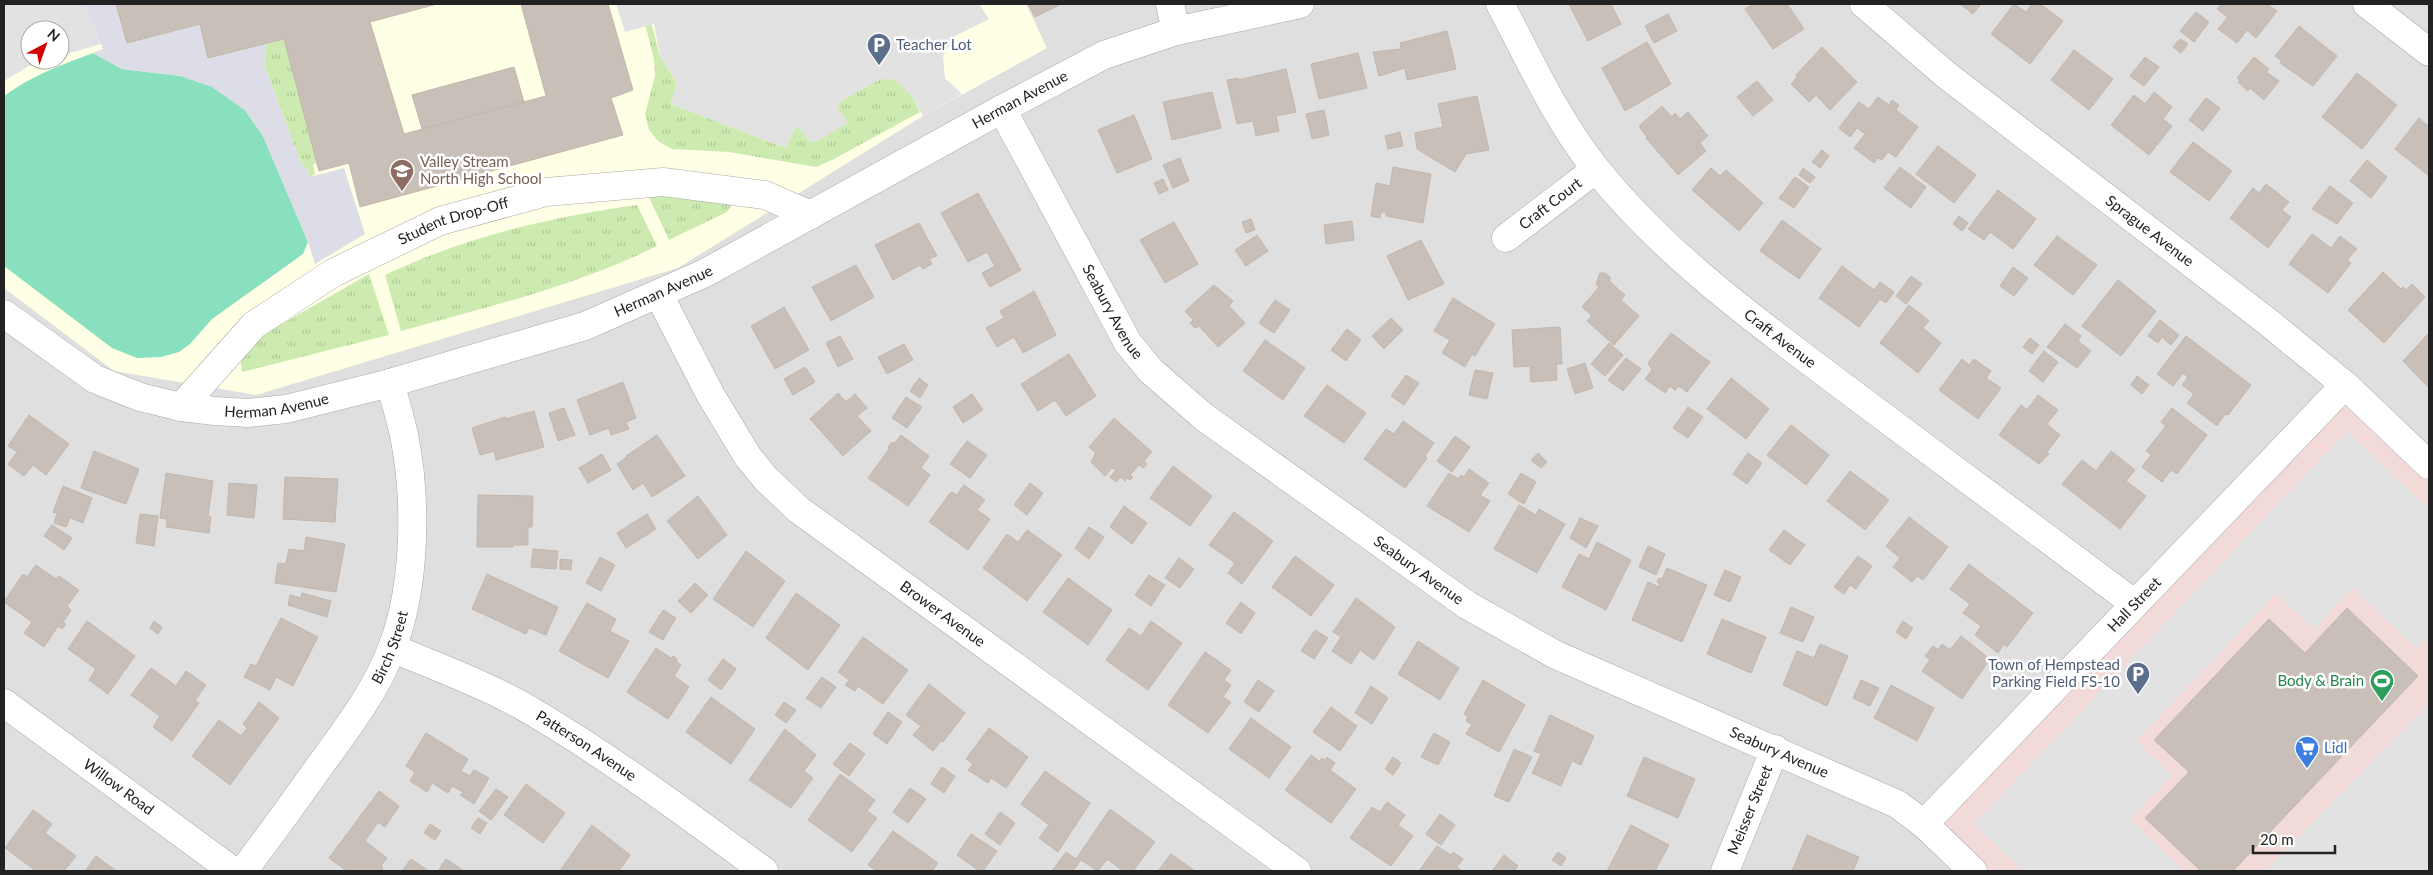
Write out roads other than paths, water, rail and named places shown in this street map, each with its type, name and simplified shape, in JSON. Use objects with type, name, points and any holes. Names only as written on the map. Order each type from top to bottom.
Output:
[{"type":"street","points":[[1170,4],[1176,31]]},
{"type":"street","name":"Herman Avenue","points":[[4,314],[95,379],[140,397],[181,407],[248,414],[286,409],[390,383],[585,326],[659,295],[705,273],[1002,109],[1104,55],[1176,31],[1300,4]]},
{"type":"street","name":"Craft Avenue","points":[[1500,4],[1560,118],[1596,169],[1647,225],[1716,287],[1811,362],[2135,604]]},
{"type":"street","name":"Sprague Avenue","points":[[1864,4],[1945,74],[2268,322],[2345,385],[2429,465]]},
{"type":"street","points":[[2367,4],[2429,52]]},
{"type":"street","name":"Seabury Avenue","points":[[1002,109],[1128,343],[1151,371],[1204,417],[1467,605],[1556,655],[1775,749],[1897,804],[1924,824],[1973,871]]},
{"type":"street","name":"Craft Court","points":[[1506,238],[1596,169]]},
{"type":"street","name":"Student Drop-Off","points":[[181,407],[254,324],[333,274],[440,221],[546,192],[663,182],[765,194],[811,215]]},
{"type":"street","name":"Brower Avenue","points":[[659,295],[710,394],[748,458],[766,479],[799,510],[1297,871]]},
{"type":"street","name":"Birch Street","points":[[243,871],[345,731],[370,691],[392,648],[406,602],[411,562],[412,524],[407,457],[390,383]]},
{"type":"street","name":"Hall Street","points":[[1924,824],[2345,385]]},
{"type":"street","name":"Patterson Avenue","points":[[392,648],[478,683],[532,712],[627,771],[764,871]]},
{"type":"street","name":"Willow Road","points":[[4,704],[233,871]]},
{"type":"street","name":"Meisser Street","points":[[1725,871],[1775,749]]},
{"type":"place","name":"Teacher Lot","points":[[879,66]]},
{"type":"place","name":"Valley Stream North High School","points":[[402,192]]},
{"type":"place","name":"Town of Hempstead Parking Field FS-10","points":[[2138,695]]},
{"type":"place","name":"Body & Brain","points":[[2382,702]]},
{"type":"place","name":"Lidl","points":[[2307,769]]}]
